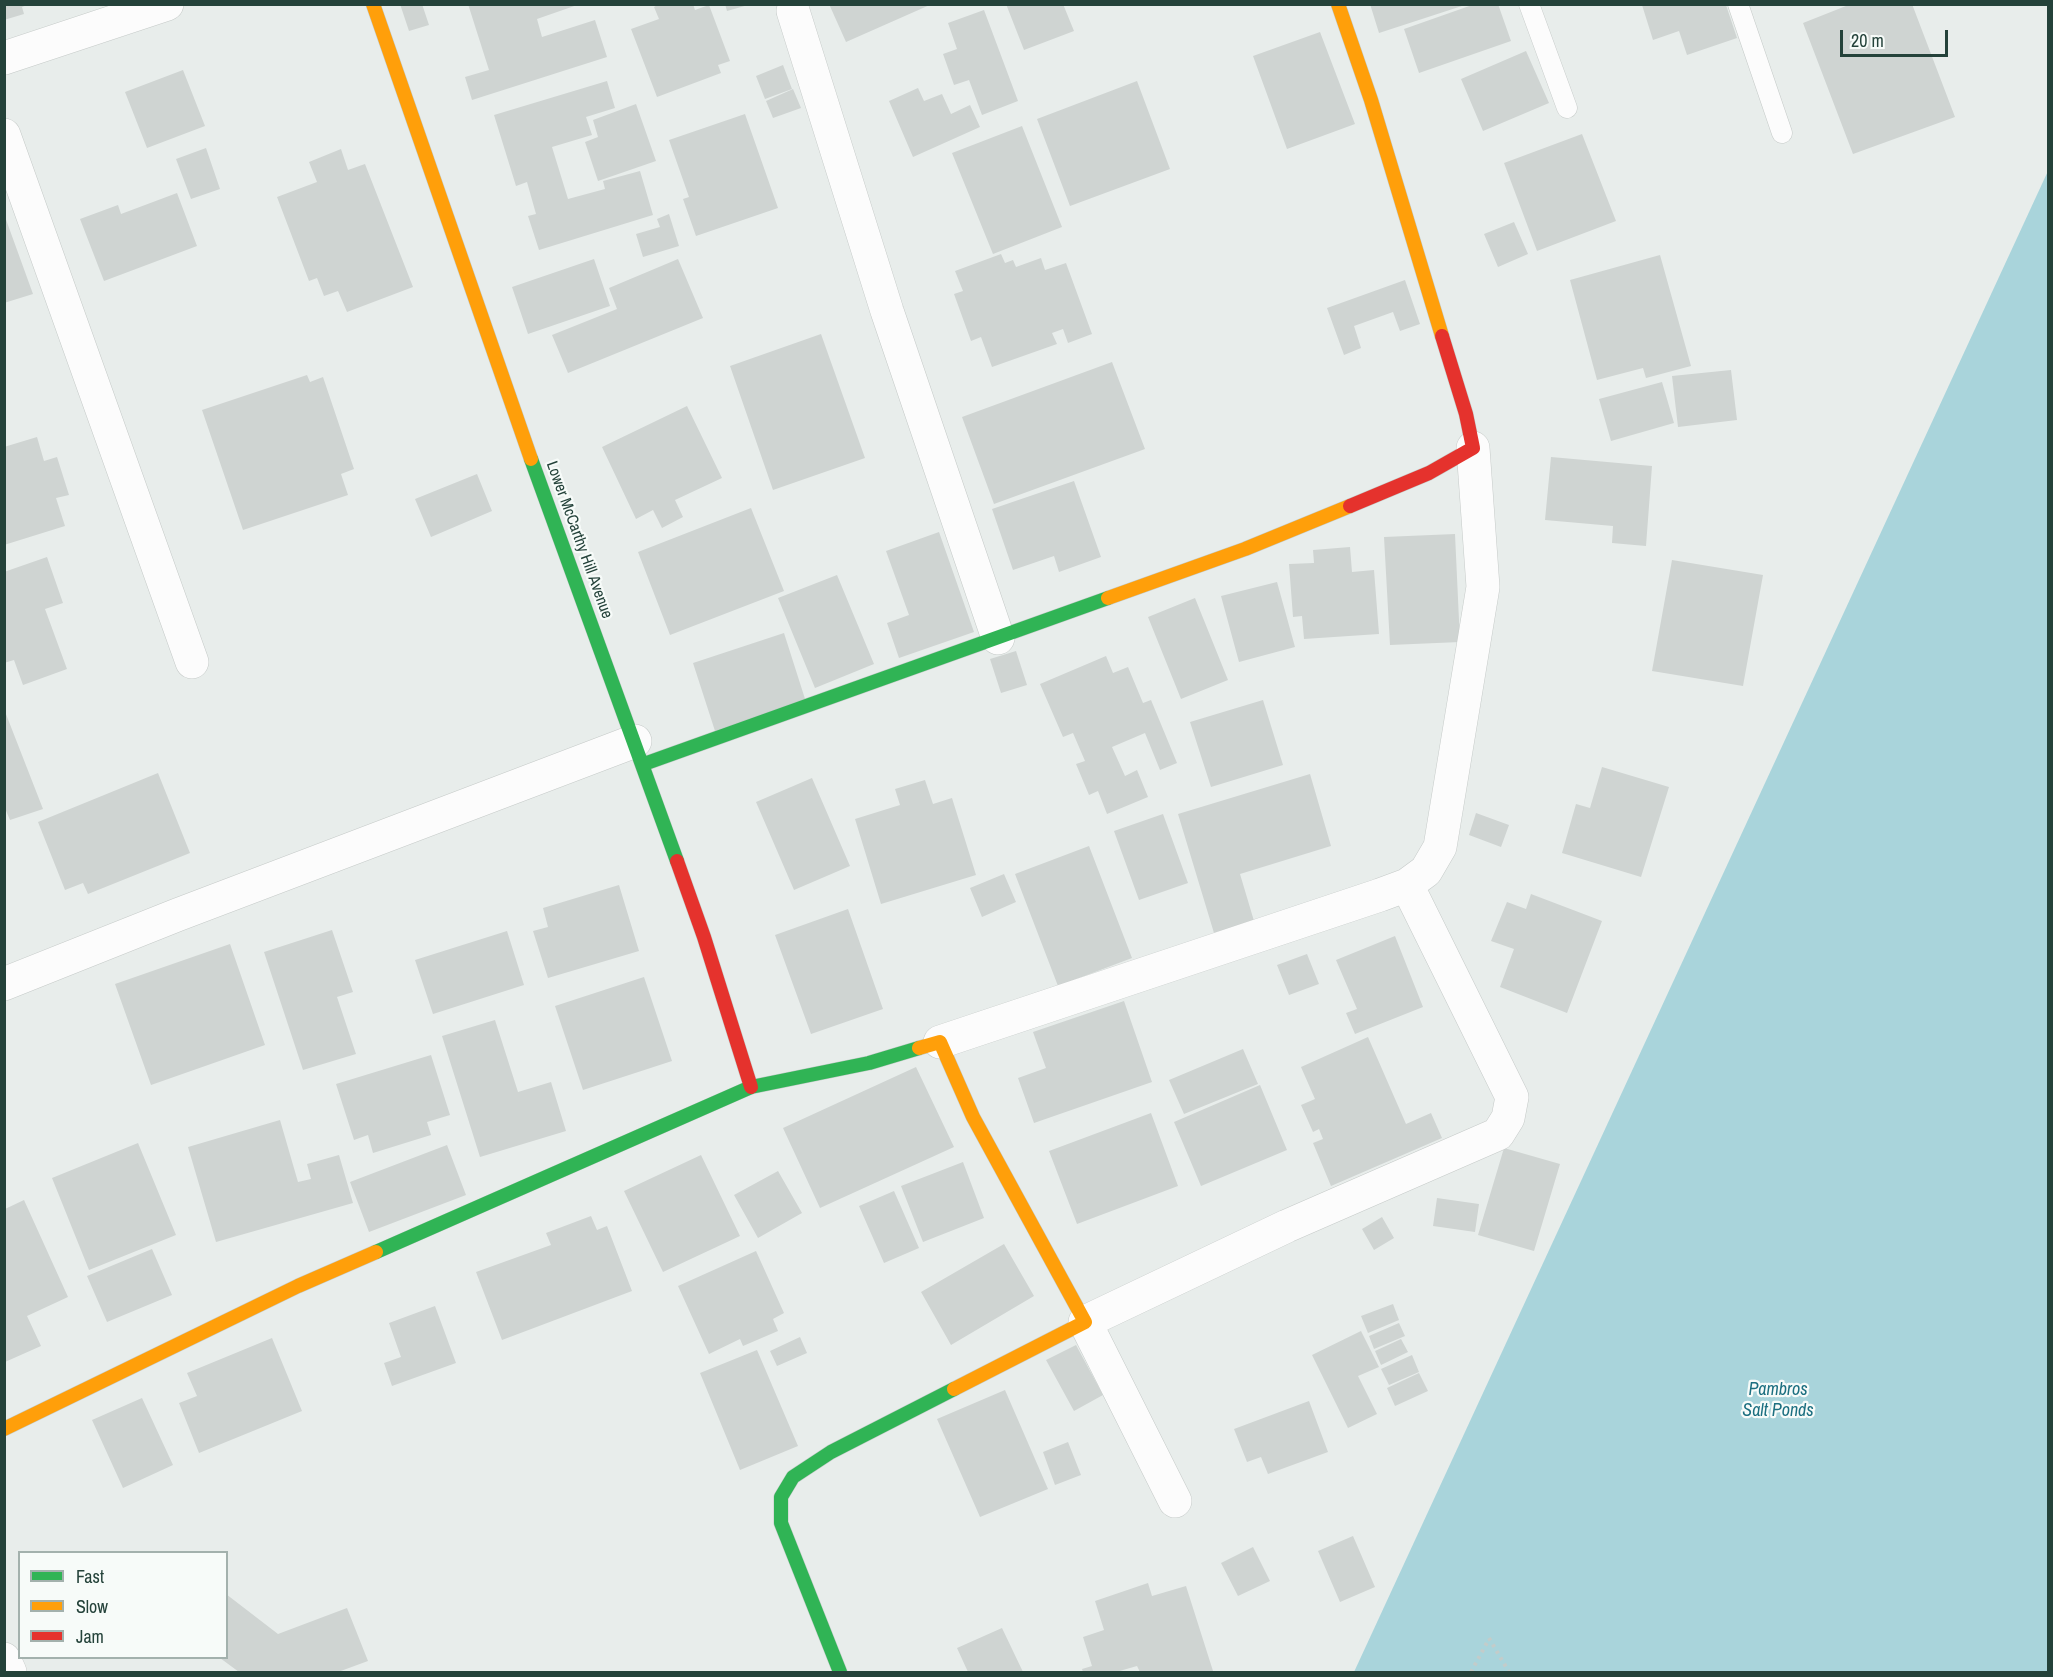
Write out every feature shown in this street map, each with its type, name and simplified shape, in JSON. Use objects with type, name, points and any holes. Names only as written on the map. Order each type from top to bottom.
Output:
[{"type":"street","points":[[4,58],[167,4]]},
{"type":"street","name":"Lower McCarthy Hill Avenue","points":[[373,4],[483,326],[639,752],[704,937],[751,1087]]},
{"type":"street","points":[[4,1429],[298,1286],[751,1087],[869,1063],[940,1042],[1407,885],[1426,871],[1440,848],[1483,587],[1473,448],[1466,414],[1374,111],[1338,4]]},
{"type":"street","points":[[794,11],[887,311],[998,638]]},
{"type":"street","points":[[4,135],[192,662]]},
{"type":"street","points":[[4,984],[177,915],[639,752],[998,638],[1245,549],[1429,473],[1473,448]]},
{"type":"street","points":[[840,1672],[782,1523],[782,1497],[794,1477],[831,1452],[1085,1322],[1287,1226],[1497,1134],[1508,1118],[1512,1097],[1407,885]]},
{"type":"street","points":[[940,1042],[973,1117],[1085,1322],[1175,1501]]},
{"type":"street","points":[[4,1659],[10,1672]]},
{"type":"lane","points":[[1529,4],[1567,108]]},
{"type":"lane","points":[[1738,4],[1782,133]]},
{"type":"path","points":[[1471,1672],[1489,1638],[1509,1672]]},
{"type":"water","name":"Pambros Salt Ponds","points":[[2048,171],[2048,1672],[1354,1672]]},
{"type":"building","points":[[4,4],[27,5],[22,7],[24,14],[4,20]]},
{"type":"building","points":[[400,4],[422,4],[429,25],[409,31]]},
{"type":"building","points":[[468,4],[580,4],[537,19],[542,37],[595,20],[607,57],[472,100],[465,77],[489,70]]},
{"type":"building","points":[[659,4],[693,4],[695,10],[709,5],[730,61],[718,65],[721,73],[657,97],[631,29],[659,19],[654,7]]},
{"type":"building","points":[[725,4],[747,4],[748,5],[727,11]]},
{"type":"building","points":[[829,4],[932,4],[846,42]]},
{"type":"building","points":[[1006,4],[1063,4],[1074,31],[1024,50]]},
{"type":"building","points":[[1370,4],[1465,4],[1465,5],[1379,33]]},
{"type":"building","points":[[1475,4],[1498,4],[1511,41],[1419,73],[1404,29]]},
{"type":"building","points":[[1851,4],[1912,4],[1955,117],[1853,154],[1803,23]]},
{"type":"building","points":[[1642,5],[1726,5],[1737,38],[1687,55],[1679,31],[1653,40]]},
{"type":"building","points":[[984,10],[1018,101],[982,115],[969,80],[954,85],[943,54],[957,49],[948,23]]},
{"type":"building","points":[[1320,32],[1355,124],[1287,149],[1253,56]]},
{"type":"building","points":[[1526,51],[1549,103],[1483,131],[1461,79]]},
{"type":"building","points":[[783,65],[792,89],[765,99],[756,76]]},
{"type":"building","points":[[183,70],[205,126],[147,148],[125,92]]},
{"type":"building","points":[[607,81],[615,108],[586,117],[592,135],[552,147],[568,199],[605,189],[603,181],[640,171],[653,215],[539,250],[528,216],[536,214],[527,182],[516,186],[494,115]]},
{"type":"building","points":[[1137,81],[1170,169],[1070,206],[1037,119]]},
{"type":"building","points":[[918,88],[924,101],[942,94],[951,114],[970,105],[980,127],[913,157],[889,101]]},
{"type":"building","points":[[793,89],[801,108],[773,118],[766,101]]},
{"type":"building","points":[[636,104],[656,161],[598,181],[585,142],[598,137],[593,120]]},
{"type":"building","points":[[745,114],[778,208],[696,236],[683,199],[689,197],[669,140]]},
{"type":"building","points":[[1022,126],[1062,227],[993,254],[952,153]]},
{"type":"building","points":[[1582,134],[1616,221],[1537,251],[1504,163]]},
{"type":"building","points":[[206,148],[220,189],[191,199],[176,159]]},
{"type":"building","points":[[341,149],[348,170],[365,164],[413,287],[347,312],[338,291],[324,296],[317,278],[309,281],[277,197],[317,182],[309,162]]},
{"type":"building","points":[[177,193],[197,246],[104,281],[80,219],[118,205],[121,214]]},
{"type":"building","points":[[4,214],[33,294],[4,303]]},
{"type":"building","points":[[669,214],[679,246],[643,257],[636,234],[660,227],[657,219]]},
{"type":"building","points":[[1514,222],[1528,254],[1498,267],[1484,234]]},
{"type":"building","points":[[1001,254],[1005,263],[1013,260],[1016,267],[1041,258],[1045,270],[1066,263],[1092,334],[1068,343],[1063,329],[1052,333],[1057,344],[992,367],[981,337],[971,341],[954,294],[963,291],[955,271]]},
{"type":"building","points":[[1660,255],[1691,366],[1646,378],[1643,368],[1597,380],[1570,280]]},
{"type":"building","points":[[594,259],[610,306],[528,334],[512,287]]},
{"type":"building","points":[[678,259],[703,318],[568,373],[552,335],[617,309],[609,288]]},
{"type":"building","points":[[1405,280],[1420,324],[1400,331],[1393,312],[1354,326],[1361,348],[1344,355],[1327,308]]},
{"type":"building","points":[[821,334],[865,458],[773,490],[730,366]]},
{"type":"building","points":[[1112,362],[1145,449],[994,504],[962,417]]},
{"type":"building","points":[[1731,370],[1737,420],[1678,427],[1672,376]]},
{"type":"building","points":[[307,375],[310,382],[323,377],[354,469],[341,474],[348,495],[243,530],[202,410]]},
{"type":"building","points":[[1662,382],[1674,423],[1611,441],[1599,399]]},
{"type":"building","points":[[687,406],[722,478],[675,500],[683,517],[662,528],[653,510],[636,519],[602,447]]},
{"type":"building","points":[[37,437],[44,461],[57,457],[69,495],[56,498],[65,526],[4,545],[4,447]]},
{"type":"building","points":[[1551,457],[1652,466],[1646,546],[1612,543],[1613,526],[1545,520]]},
{"type":"building","points":[[477,474],[492,511],[431,537],[415,499]]},
{"type":"building","points":[[1074,481],[1101,557],[1059,572],[1054,556],[1013,570],[992,509]]},
{"type":"building","points":[[751,508],[784,591],[670,635],[638,552]]},
{"type":"building","points":[[939,532],[974,632],[899,658],[887,623],[909,615],[886,551]]},
{"type":"building","points":[[1455,534],[1460,642],[1390,645],[1384,537]]},
{"type":"building","points":[[1350,547],[1352,572],[1374,570],[1379,634],[1304,639],[1302,616],[1293,617],[1289,564],[1314,563],[1313,550]]},
{"type":"building","points":[[47,557],[63,603],[45,609],[67,669],[23,685],[14,660],[4,663],[4,572]]},
{"type":"building","points":[[1672,560],[1763,575],[1743,686],[1652,671]]},
{"type":"building","points":[[837,575],[874,664],[815,688],[778,598]]},
{"type":"building","points":[[1277,582],[1295,647],[1239,662],[1221,596]]},
{"type":"building","points":[[1195,598],[1228,680],[1181,699],[1148,617]]},
{"type":"building","points":[[784,633],[806,702],[715,731],[693,663]]},
{"type":"building","points":[[1016,651],[1027,685],[1001,693],[990,659]]},
{"type":"building","points":[[1106,656],[1113,673],[1128,667],[1143,703],[1151,700],[1177,763],[1160,770],[1145,733],[1112,747],[1125,776],[1137,770],[1148,797],[1107,814],[1098,791],[1089,795],[1076,764],[1085,761],[1073,733],[1063,737],[1040,684]]},
{"type":"building","points":[[1263,700],[1283,765],[1211,787],[1190,722]]},
{"type":"building","points":[[4,709],[43,809],[10,820],[4,806]]},
{"type":"building","points":[[1602,767],[1669,787],[1641,877],[1562,853],[1576,804],[1590,808]]},
{"type":"building","points":[[158,773],[190,853],[88,894],[83,883],[65,890],[38,822]]},
{"type":"building","points":[[1310,774],[1331,846],[1240,874],[1254,921],[1214,933],[1178,814]]},
{"type":"building","points":[[812,778],[850,866],[794,890],[756,802]]},
{"type":"building","points":[[925,780],[933,804],[952,798],[976,875],[881,904],[855,819],[900,805],[895,789]]},
{"type":"building","points":[[1476,813],[1509,825],[1501,847],[1469,835]]},
{"type":"building","points":[[1163,814],[1188,883],[1139,900],[1114,831]]},
{"type":"building","points":[[1089,846],[1132,958],[1058,986],[1015,874]]},
{"type":"building","points":[[1004,874],[1016,902],[982,917],[970,888]]},
{"type":"building","points":[[619,885],[639,951],[548,978],[533,931],[548,927],[543,908]]},
{"type":"building","points":[[1531,894],[1602,921],[1567,1013],[1500,987],[1514,949],[1491,941],[1507,902],[1526,909]]},
{"type":"building","points":[[848,909],[883,1009],[811,1034],[775,935]]},
{"type":"building","points":[[332,930],[353,992],[337,997],[356,1054],[303,1070],[264,952]]},
{"type":"building","points":[[507,931],[524,985],[433,1014],[415,960]]},
{"type":"building","points":[[1395,936],[1423,1007],[1355,1034],[1346,1013],[1357,1009],[1336,960]]},
{"type":"building","points":[[230,944],[265,1045],[151,1085],[115,984]]},
{"type":"building","points":[[1307,954],[1319,984],[1289,995],[1277,965]]},
{"type":"building","points":[[644,977],[672,1061],[583,1090],[555,1006]]},
{"type":"building","points":[[1124,1001],[1152,1082],[1034,1123],[1018,1078],[1046,1068],[1033,1032]]},
{"type":"building","points":[[495,1020],[518,1092],[551,1082],[566,1131],[480,1157],[442,1036]]},
{"type":"building","points":[[1368,1037],[1406,1124],[1431,1113],[1442,1138],[1331,1186],[1313,1143],[1323,1139],[1319,1129],[1313,1132],[1301,1105],[1315,1099],[1301,1067]]},
{"type":"building","points":[[1243,1049],[1258,1084],[1184,1114],[1169,1080]]},
{"type":"building","points":[[431,1055],[450,1115],[427,1122],[431,1135],[373,1153],[368,1135],[354,1140],[336,1084]]},
{"type":"building","points":[[916,1067],[954,1147],[820,1208],[783,1128]]},
{"type":"building","points":[[1260,1085],[1287,1150],[1201,1186],[1174,1122]]},
{"type":"building","points":[[1151,1113],[1178,1186],[1077,1224],[1049,1151]]},
{"type":"building","points":[[280,1120],[298,1182],[311,1179],[307,1164],[339,1155],[353,1203],[216,1242],[188,1147]]},
{"type":"building","points":[[138,1143],[176,1235],[89,1270],[52,1178]]},
{"type":"building","points":[[447,1145],[466,1195],[369,1232],[350,1182]]},
{"type":"building","points":[[1504,1148],[1560,1164],[1534,1251],[1478,1235]]},
{"type":"building","points":[[701,1155],[740,1236],[663,1272],[624,1191]]},
{"type":"building","points":[[963,1162],[984,1218],[923,1242],[901,1186]]},
{"type":"building","points":[[778,1171],[802,1213],[758,1238],[734,1195]]},
{"type":"building","points":[[894,1191],[919,1248],[884,1263],[859,1206]]},
{"type":"building","points":[[1437,1198],[1479,1204],[1475,1232],[1433,1226]]},
{"type":"building","points":[[24,1200],[68,1297],[27,1316],[41,1346],[5,1362],[5,1209]]},
{"type":"building","points":[[591,1216],[597,1230],[607,1226],[632,1291],[502,1340],[476,1272],[551,1245],[546,1233]]},
{"type":"building","points":[[1382,1217],[1394,1238],[1374,1250],[1362,1229]]},
{"type":"building","points":[[1004,1244],[1034,1296],[951,1345],[921,1292]]},
{"type":"building","points":[[152,1249],[172,1295],[107,1322],[87,1276]]},
{"type":"building","points":[[756,1251],[784,1313],[773,1319],[778,1331],[743,1346],[740,1339],[709,1354],[678,1286]]},
{"type":"building","points":[[1393,1304],[1399,1320],[1368,1333],[1361,1316]]},
{"type":"building","points":[[435,1306],[456,1363],[392,1386],[384,1363],[401,1357],[389,1323]]},
{"type":"building","points":[[1399,1323],[1405,1336],[1374,1349],[1369,1336]]},
{"type":"building","points":[[1361,1331],[1379,1367],[1358,1376],[1377,1414],[1348,1428],[1312,1355]]},
{"type":"building","points":[[800,1337],[807,1353],[777,1366],[770,1351]]},
{"type":"building","points":[[272,1338],[302,1411],[199,1453],[179,1403],[197,1396],[187,1373]]},
{"type":"building","points":[[1401,1339],[1408,1352],[1381,1365],[1375,1351]]},
{"type":"building","points":[[1076,1345],[1103,1395],[1074,1411],[1046,1360]]},
{"type":"building","points":[[757,1350],[798,1446],[740,1470],[700,1373]]},
{"type":"building","points":[[1412,1355],[1419,1372],[1389,1385],[1381,1369]]},
{"type":"building","points":[[1419,1373],[1428,1391],[1395,1406],[1387,1388]]},
{"type":"building","points":[[1005,1390],[1048,1489],[980,1517],[937,1419]]},
{"type":"building","points":[[142,1398],[173,1465],[123,1488],[92,1420]]},
{"type":"building","points":[[1309,1401],[1328,1452],[1268,1474],[1261,1457],[1247,1462],[1234,1429]]},
{"type":"building","points":[[1068,1442],[1081,1475],[1055,1485],[1043,1452]]},
{"type":"building","points":[[1353,1536],[1375,1587],[1340,1602],[1318,1551]]},
{"type":"building","points":[[1253,1547],[1270,1581],[1238,1596],[1221,1563]]},
{"type":"building","points":[[1148,1583],[1152,1596],[1186,1586],[1213,1671],[1140,1672],[1137,1666],[1116,1672],[1083,1672],[1082,1669],[1092,1666],[1083,1637],[1104,1630],[1095,1601]]},
{"type":"building","points":[[228,1596],[278,1634],[347,1608],[368,1661],[338,1672],[239,1672],[221,1659],[228,1659]]},
{"type":"building","points":[[1002,1628],[1023,1672],[968,1672],[957,1648]]},
{"type":"traffic: fast","points":[[531,459],[677,861]]},
{"type":"traffic: fast","points":[[644,764],[1108,598]]},
{"type":"traffic: fast","points":[[376,1252],[751,1087],[869,1063],[919,1048]]},
{"type":"traffic: fast","points":[[840,1672],[781,1523],[781,1497],[793,1477],[831,1452],[954,1389]]},
{"type":"traffic: slow","points":[[373,4],[531,459]]},
{"type":"traffic: slow","points":[[1338,4],[1371,100],[1442,336]]},
{"type":"traffic: slow","points":[[1108,598],[1245,549],[1350,506]]},
{"type":"traffic: slow","points":[[919,1048],[940,1042],[973,1117],[1085,1322],[954,1389]]},
{"type":"traffic: slow","points":[[4,1429],[298,1286],[376,1252]]},
{"type":"traffic: jam","points":[[1350,506],[1429,473],[1473,448],[1466,414],[1442,336]]},
{"type":"traffic: jam","points":[[677,861],[704,937],[751,1087]]}]
